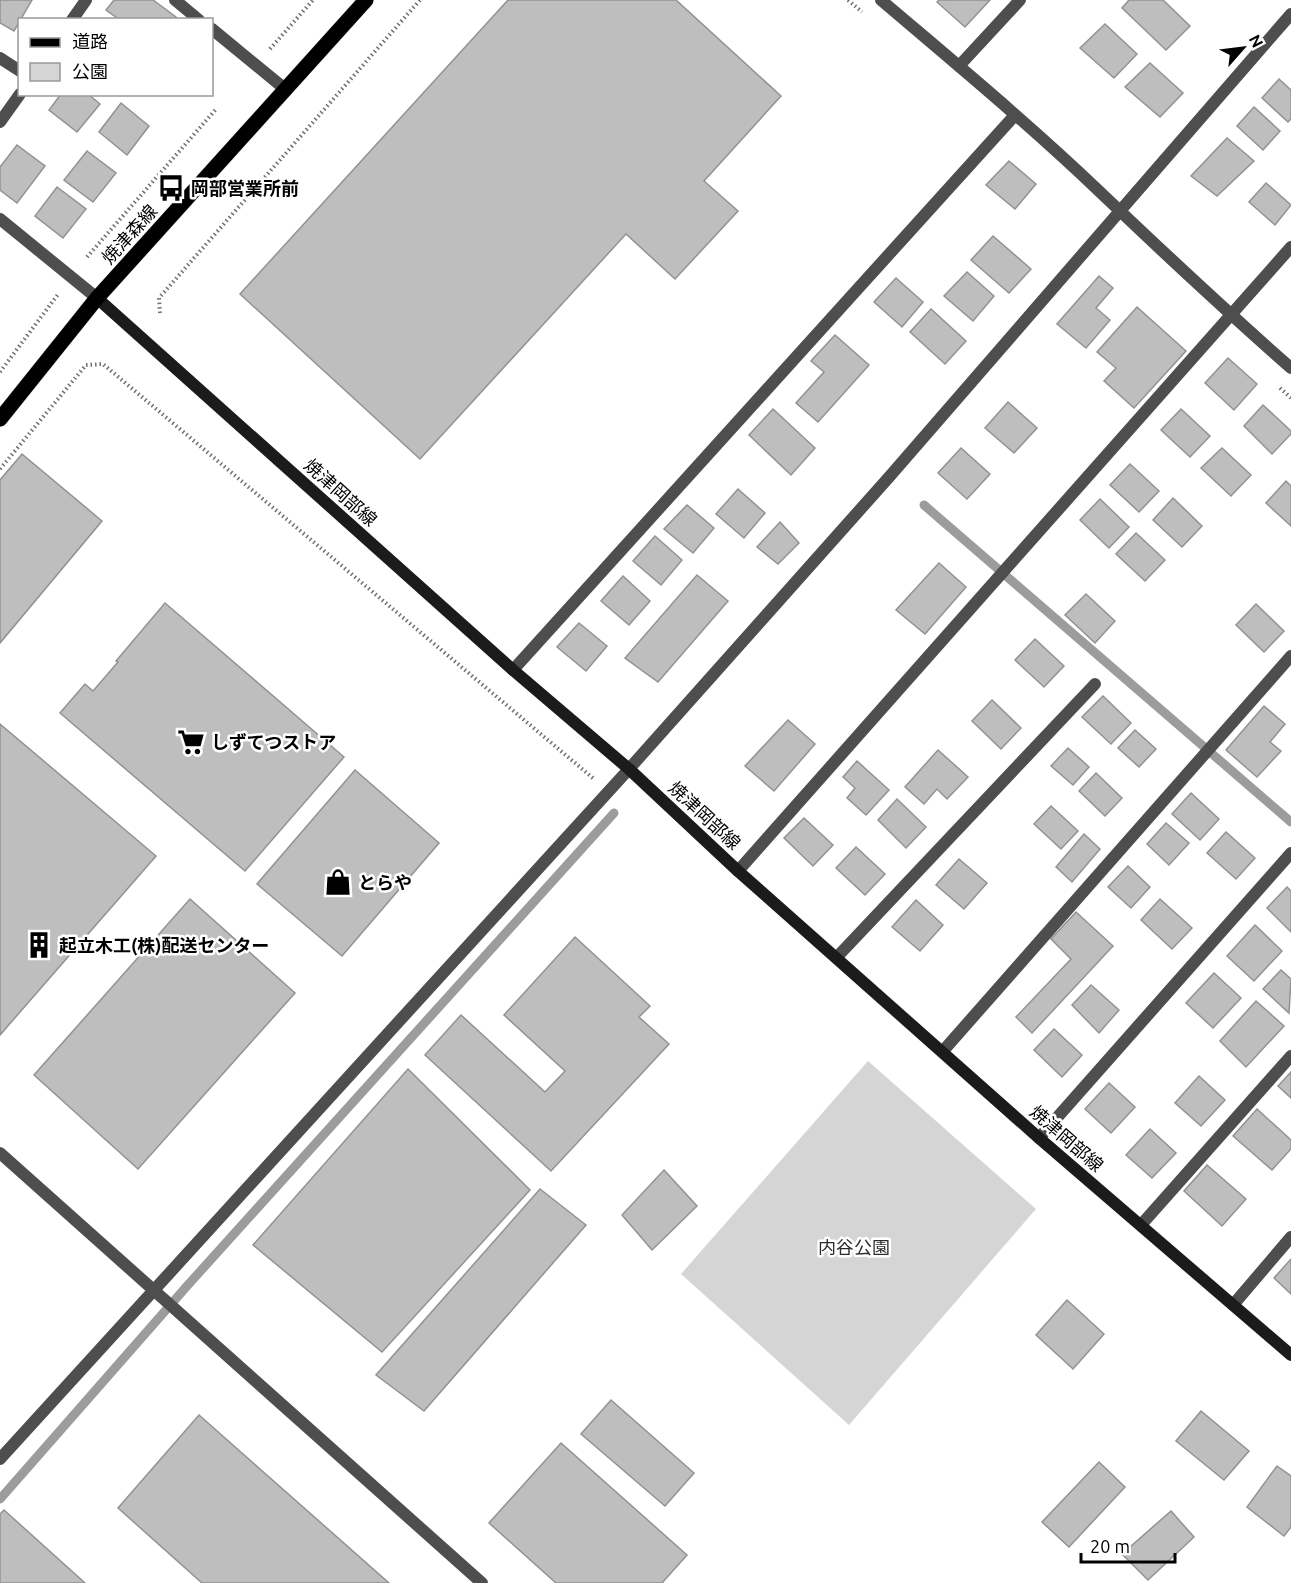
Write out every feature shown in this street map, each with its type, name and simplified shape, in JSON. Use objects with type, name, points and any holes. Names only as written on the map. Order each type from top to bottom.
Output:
[{"type":"main road","name":"焼津森線","points":[[0,419],[97,298],[366,0]]},
{"type":"main road","name":"焼津岡部線","points":[[97,298],[513,670],[628,769],[738,871],[1039,1138],[1291,1355]]},
{"type":"street","points":[[73,18],[86,0]]},
{"type":"street","points":[[175,0],[197,18]]},
{"type":"street","points":[[881,0],[1016,115],[1291,368]]},
{"type":"street","points":[[959,66],[1020,0]]},
{"type":"street","points":[[0,1459],[628,769],[890,476],[1291,15]]},
{"type":"street","points":[[213,30],[285,88]]},
{"type":"street","points":[[0,58],[18,70]]},
{"type":"street","points":[[0,122],[19,96]]},
{"type":"street","points":[[513,670],[1016,115]]},
{"type":"street","points":[[0,219],[97,298]]},
{"type":"street","points":[[738,871],[1291,247]]},
{"type":"street","points":[[943,1051],[1291,656]]},
{"type":"street","points":[[837,957],[1095,684]]},
{"type":"street","points":[[1039,1138],[1291,853]]},
{"type":"street","points":[[1141,1225],[1291,1056]]},
{"type":"street","points":[[0,1153],[482,1583]]},
{"type":"street","points":[[1233,1305],[1291,1237]]},
{"type":"path","points":[[268,51],[313,0]]},
{"type":"path","points":[[160,313],[159,298],[420,0]]},
{"type":"path","points":[[87,257],[218,108]]},
{"type":"path","points":[[0,372],[64,285]]},
{"type":"path","points":[[0,469],[86,365],[103,364],[594,779]]},
{"type":"green space","name":"内谷公園","points":[[868,1061],[1036,1209],[849,1425],[681,1274]]},
{"type":"building","points":[[0,0],[32,0],[22,18],[18,18],[14,31],[0,23]]},
{"type":"building","points":[[114,0],[153,0],[176,17],[117,18],[106,10]]},
{"type":"building","points":[[508,0],[676,0],[781,96],[704,181],[738,211],[675,279],[626,234],[420,459],[240,294]]},
{"type":"building","points":[[939,0],[990,0],[965,27],[937,2]]},
{"type":"building","points":[[1129,0],[1163,0],[1190,26],[1166,50],[1122,8]]},
{"type":"building","points":[[1105,24],[1137,54],[1114,78],[1080,48]]},
{"type":"building","points":[[1150,63],[1183,93],[1160,117],[1125,87]]},
{"type":"building","points":[[1279,79],[1291,90],[1291,119],[1288,122],[1262,98]]},
{"type":"building","points":[[60,96],[90,96],[100,104],[77,132],[49,110]]},
{"type":"building","points":[[121,103],[149,126],[127,155],[99,132]]},
{"type":"building","points":[[1254,107],[1280,131],[1263,150],[1237,126]]},
{"type":"building","points":[[1227,138],[1254,161],[1217,196],[1191,176]]},
{"type":"building","points":[[17,145],[45,166],[17,203],[0,190],[0,167]]},
{"type":"building","points":[[87,151],[116,173],[93,202],[64,180]]},
{"type":"building","points":[[1009,161],[1036,184],[1015,209],[986,185]]},
{"type":"building","points":[[1266,183],[1291,205],[1275,225],[1249,202]]},
{"type":"building","points":[[57,187],[86,209],[63,238],[35,216]]},
{"type":"building","points":[[993,236],[1031,269],[1009,293],[971,260]]},
{"type":"building","points":[[967,272],[994,296],[973,321],[944,296]]},
{"type":"building","points":[[1099,276],[1113,288],[1096,308],[1110,320],[1086,348],[1057,324]]},
{"type":"building","points":[[896,278],[923,302],[902,327],[874,302]]},
{"type":"building","points":[[1137,307],[1186,351],[1134,408],[1104,381],[1116,368],[1097,352]]},
{"type":"building","points":[[931,309],[966,341],[945,364],[910,332]]},
{"type":"building","points":[[835,335],[869,365],[818,422],[796,403],[824,372],[811,361]]},
{"type":"building","points":[[1228,358],[1257,384],[1234,410],[1205,383]]},
{"type":"building","points":[[1008,402],[1037,428],[1014,453],[985,428]]},
{"type":"building","points":[[1263,405],[1291,431],[1291,434],[1272,454],[1244,426]]},
{"type":"building","points":[[773,409],[815,448],[791,475],[749,435]]},
{"type":"building","points":[[1181,409],[1210,436],[1190,457],[1161,430]]},
{"type":"building","points":[[961,448],[990,474],[967,499],[938,473]]},
{"type":"building","points":[[1222,448],[1251,475],[1231,496],[1201,468]]},
{"type":"building","points":[[22,454],[102,521],[0,643],[0,480]]},
{"type":"building","points":[[1130,464],[1159,491],[1139,512],[1110,485]]},
{"type":"building","points":[[1286,481],[1291,486],[1291,526],[1266,503]]},
{"type":"building","points":[[738,489],[765,513],[744,538],[716,514]]},
{"type":"building","points":[[1173,498],[1202,526],[1182,547],[1153,520]]},
{"type":"building","points":[[1100,499],[1129,527],[1109,548],[1080,520]]},
{"type":"building","points":[[687,505],[714,528],[693,553],[664,529]]},
{"type":"building","points":[[780,522],[799,543],[778,564],[757,547]]},
{"type":"building","points":[[1136,533],[1165,560],[1145,581],[1116,554]]},
{"type":"building","points":[[655,536],[682,560],[661,585],[633,561]]},
{"type":"building","points":[[939,563],[966,587],[925,634],[896,610]]},
{"type":"building","points":[[697,575],[728,601],[658,682],[625,658]]},
{"type":"building","points":[[623,576],[650,601],[629,625],[601,601]]},
{"type":"building","points":[[1086,594],[1115,621],[1095,643],[1065,615]]},
{"type":"building","points":[[165,603],[344,757],[245,871],[60,713],[85,684],[93,691]]},
{"type":"building","points":[[1256,604],[1284,631],[1264,652],[1236,625]]},
{"type":"building","points":[[579,623],[607,646],[586,671],[557,647]]},
{"type":"building","points":[[1035,639],[1064,666],[1044,687],[1015,660]]},
{"type":"building","points":[[1103,696],[1131,723],[1111,744],[1082,717]]},
{"type":"building","points":[[992,700],[1021,728],[1001,749],[972,721]]},
{"type":"building","points":[[1264,706],[1285,724],[1270,742],[1281,751],[1257,777],[1226,750]]},
{"type":"building","points":[[788,720],[815,744],[774,791],[745,766]]},
{"type":"building","name":"起立木工(株)配送センター","points":[[0,724],[156,856],[0,1035]]},
{"type":"building","points":[[1135,730],[1156,749],[1139,767],[1118,748]]},
{"type":"building","points":[[1068,748],[1089,767],[1073,785],[1051,766]]},
{"type":"building","points":[[938,750],[968,777],[947,799],[937,789],[924,804],[905,787]]},
{"type":"building","points":[[857,761],[889,790],[866,815],[847,798],[855,788],[843,777]]},
{"type":"building","points":[[355,770],[439,843],[342,956],[257,884]]},
{"type":"building","points":[[1096,773],[1122,798],[1105,816],[1079,791]]},
{"type":"building","points":[[1191,793],[1219,819],[1200,840],[1172,814]]},
{"type":"building","points":[[897,799],[926,827],[906,848],[878,820]]},
{"type":"building","points":[[1051,806],[1078,831],[1061,849],[1034,824]]},
{"type":"building","points":[[804,818],[833,845],[813,866],[784,838]]},
{"type":"building","points":[[1166,823],[1189,843],[1169,865],[1147,844]]},
{"type":"building","points":[[1226,832],[1255,858],[1236,879],[1207,853]]},
{"type":"building","points":[[1084,834],[1100,849],[1072,882],[1056,867]]},
{"type":"building","points":[[856,847],[885,874],[865,895],[836,868]]},
{"type":"building","points":[[959,859],[987,883],[964,909],[936,885]]},
{"type":"building","points":[[1128,866],[1150,887],[1131,908],[1108,887]]},
{"type":"building","points":[[1287,887],[1291,891],[1291,932],[1267,908]]},
{"type":"building","points":[[190,899],[295,993],[138,1169],[34,1075]]},
{"type":"building","points":[[1160,899],[1192,928],[1172,949],[1141,920]]},
{"type":"building","points":[[916,900],[943,925],[920,951],[892,927]]},
{"type":"building","points":[[1076,912],[1113,946],[1032,1033],[1016,1017],[1071,959],[1051,939]]},
{"type":"building","points":[[1255,925],[1282,951],[1254,981],[1227,956]]},
{"type":"building","points":[[575,937],[650,1006],[639,1017],[669,1044],[551,1171],[425,1055],[461,1015],[545,1092],[565,1071],[504,1015]]},
{"type":"building","points":[[1281,970],[1291,979],[1289,1013],[1263,989]]},
{"type":"building","points":[[1214,973],[1241,998],[1213,1028],[1186,1003]]},
{"type":"building","points":[[1091,985],[1119,1010],[1099,1033],[1072,1005]]},
{"type":"building","points":[[1256,1001],[1284,1026],[1246,1067],[1220,1041]]},
{"type":"building","points":[[1054,1029],[1082,1055],[1062,1077],[1034,1050]]},
{"type":"building","points":[[408,1069],[530,1190],[382,1352],[253,1245]]},
{"type":"building","points":[[1291,1072],[1291,1098],[1278,1086]]},
{"type":"building","points":[[1199,1076],[1225,1100],[1201,1126],[1175,1103]]},
{"type":"building","points":[[1109,1083],[1135,1107],[1111,1133],[1085,1109]]},
{"type":"building","points":[[1257,1109],[1291,1140],[1291,1149],[1272,1170],[1233,1136]]},
{"type":"building","points":[[1150,1129],[1176,1153],[1152,1178],[1126,1155]]},
{"type":"building","points":[[1207,1165],[1246,1199],[1222,1226],[1184,1191]]},
{"type":"building","points":[[664,1170],[697,1206],[652,1250],[622,1215]]},
{"type":"building","points":[[540,1189],[586,1225],[424,1411],[376,1375]]},
{"type":"building","points":[[1291,1259],[1291,1294],[1274,1278]]},
{"type":"building","points":[[1067,1300],[1104,1334],[1073,1369],[1036,1335]]},
{"type":"building","points":[[611,1400],[694,1473],[665,1506],[581,1434]]},
{"type":"building","points":[[1201,1411],[1249,1451],[1224,1480],[1176,1441]]},
{"type":"building","points":[[199,1415],[389,1583],[202,1583],[118,1508]]},
{"type":"building","points":[[561,1443],[687,1555],[662,1583],[556,1583],[489,1523]]},
{"type":"building","points":[[1099,1462],[1125,1487],[1069,1547],[1042,1522]]},
{"type":"building","points":[[1277,1466],[1291,1476],[1291,1527],[1284,1536],[1247,1507]]},
{"type":"building","points":[[4,1510],[85,1583],[0,1583],[0,1514]]},
{"type":"building","points":[[1171,1511],[1194,1537],[1148,1580],[1122,1554]]},
{"type":"waterway","points":[[924,505],[1291,822]]},
{"type":"waterway","points":[[0,1499],[187,1286],[614,813]]},
{"type":"place","name":"岡部営業所前","points":[[171,188]]},
{"type":"place","name":"しずてつストア","points":[[191,742]]},
{"type":"place","name":"とらや","points":[[338,882]]},
{"type":"place","name":"起立木工(株)配送センター","points":[[39,945]]}]
